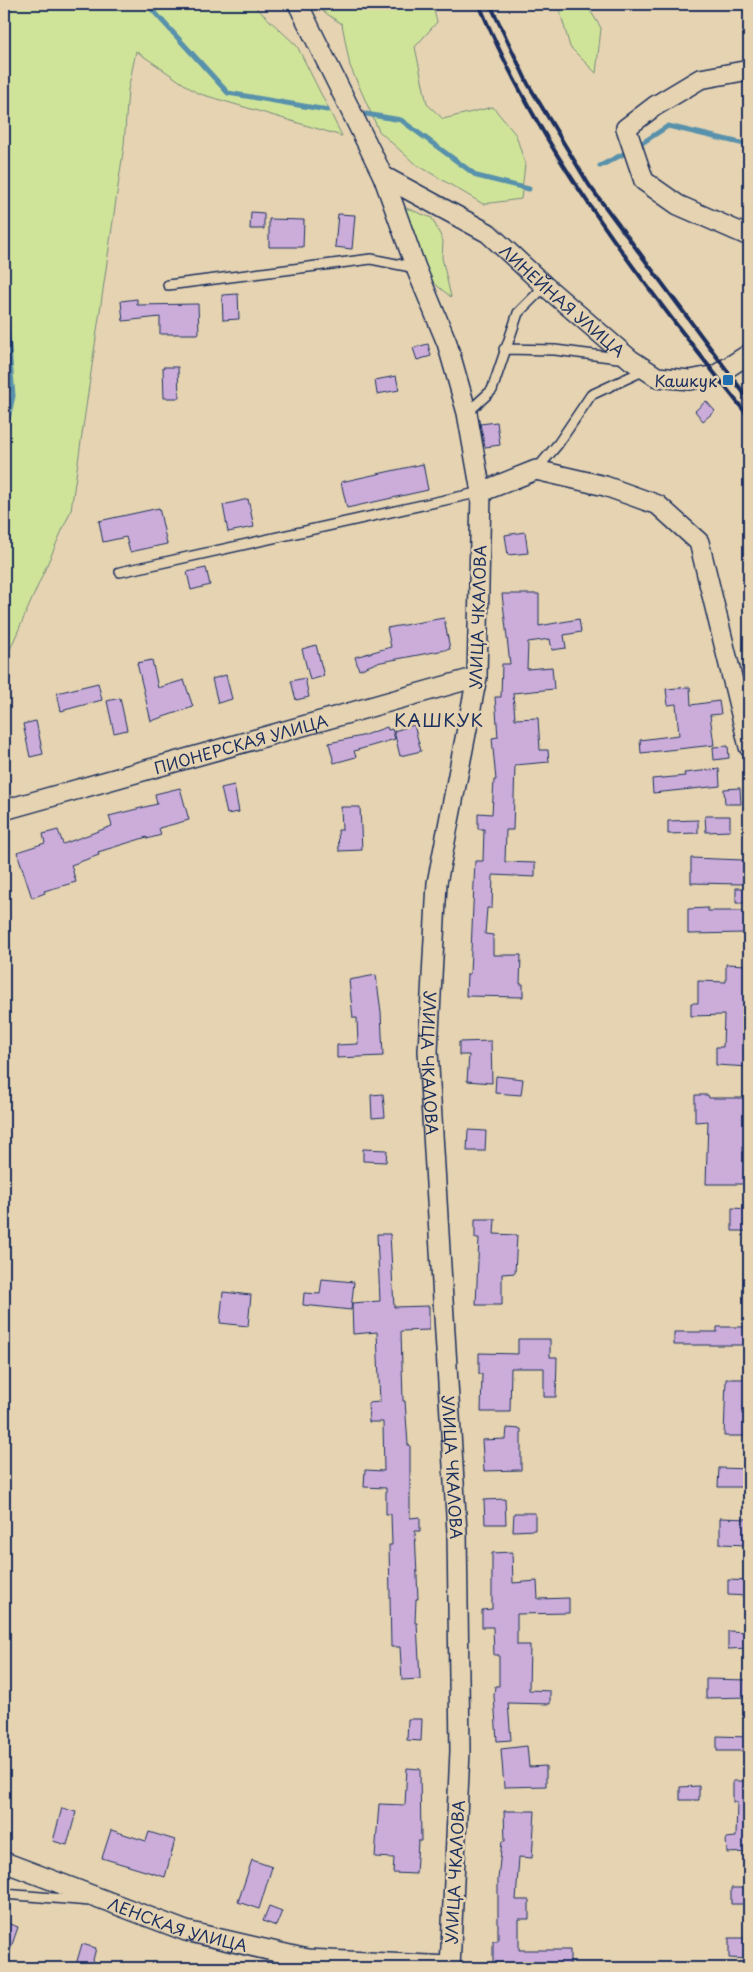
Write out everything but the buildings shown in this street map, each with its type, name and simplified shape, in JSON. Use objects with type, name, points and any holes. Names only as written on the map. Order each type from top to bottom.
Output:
[{"type":"street","name":"УЛИЦА ЧКАЛОВА","points":[[298,4],[383,176],[416,268],[447,342],[467,413],[481,492],[477,677],[437,883],[428,1051],[458,1532],[460,1751],[450,1967]]},
{"type":"street","points":[[749,70],[700,79],[655,106],[626,128],[644,181],[678,205],[749,236]]},
{"type":"street","name":"ЛИНЕЙНАЯ УЛИЦА","points":[[383,176],[488,233],[638,365],[657,377],[671,380],[706,378],[716,375],[749,354]]},
{"type":"street","points":[[481,492],[536,470],[605,486],[658,505],[700,542],[749,747]]},
{"type":"street","name":"ПИОНЕРСКАЯ УЛИЦА","points":[[4,810],[477,677]]},
{"type":"street","name":"ЛЕНСКАЯ УЛИЦА","points":[[4,1862],[186,1931],[307,1959],[450,1967]]},
{"type":"lane","points":[[168,285],[371,259],[416,268]]},
{"type":"lane","points":[[467,413],[492,390],[504,349],[518,313],[546,286]]},
{"type":"lane","points":[[504,349],[555,350],[638,365]]},
{"type":"lane","points":[[536,470],[558,444],[591,395],[638,365]]},
{"type":"lane","points":[[120,572],[481,492]]},
{"type":"lane","points":[[4,1894],[112,1903]]},
{"type":"green space","points":[[4,4],[252,4],[297,46],[342,136],[197,93],[136,51],[128,90],[124,145],[71,510],[4,663]]},
{"type":"green space","points":[[321,4],[432,4],[437,22],[415,47],[427,104],[443,119],[493,107],[516,135],[525,164],[521,199],[483,204],[414,163],[379,131],[350,66],[342,24],[321,10]]},
{"type":"green space","points":[[558,4],[586,4],[601,28],[596,73],[570,47]]},
{"type":"green space","points":[[406,208],[432,218],[443,241],[442,258],[451,297],[429,279],[405,221]]},
{"type":"waterway","points":[[147,4],[228,93],[327,110]]},
{"type":"waterway","points":[[366,114],[401,120],[477,176],[529,189]]},
{"type":"waterway","points":[[600,166],[633,149],[668,126],[749,145]]},
{"type":"waterway","points":[[4,290],[13,396],[4,437]]},
{"type":"railway","points":[[479,4],[533,115],[565,168],[635,270],[749,417]]},
{"type":"railway","points":[[490,4],[528,84],[589,185],[749,400]]},
{"type":"place","name":"Кашкук","points":[[728,380]]},
{"type":"district","name":"КАШКУК","points":[[439,719]]}]
